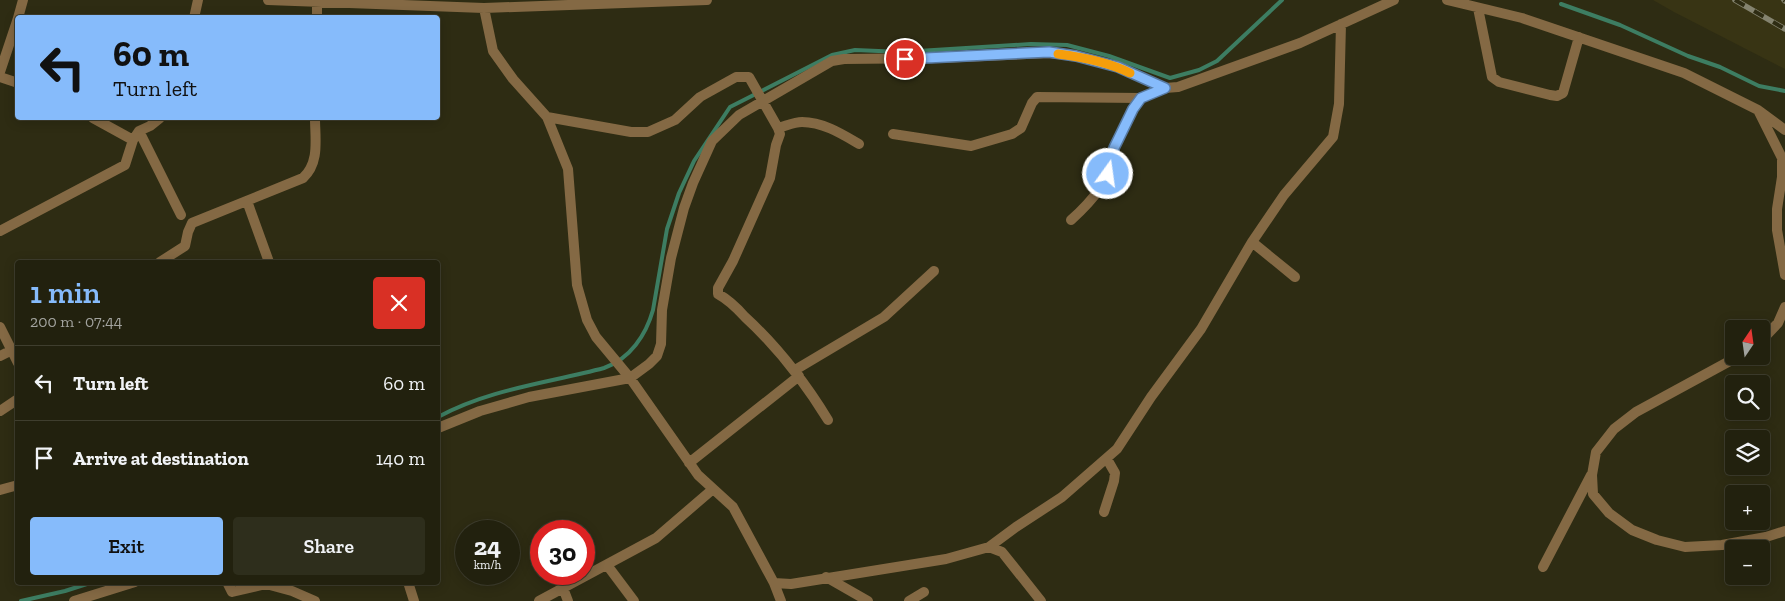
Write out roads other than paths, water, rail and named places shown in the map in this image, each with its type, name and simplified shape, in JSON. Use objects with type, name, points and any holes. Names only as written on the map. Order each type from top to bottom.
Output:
[{"type":"street","points":[[19,15],[23,0]]},
{"type":"street","points":[[195,15],[198,0]]},
{"type":"street","points":[[268,0],[463,4],[484,8],[707,0]]},
{"type":"street","points":[[894,134],[971,146],[1012,134],[1021,128],[1032,103],[1037,97],[1141,98],[1165,88],[1178,87],[1206,78],[1300,44],[1394,0]]},
{"type":"street","points":[[1447,0],[1522,18],[1684,73],[1758,110],[1785,130]]},
{"type":"street","points":[[317,2],[317,15]]},
{"type":"street","points":[[484,8],[493,51],[513,79],[547,117],[568,169],[577,285],[588,320],[596,337],[630,378],[698,476],[733,507],[782,600]]},
{"type":"street","points":[[1478,8],[1492,77],[1499,82],[1550,95],[1557,96],[1563,93],[1579,38]]},
{"type":"street","points":[[774,583],[791,584],[946,559],[989,547],[1062,497],[1117,449],[1151,397],[1202,329],[1252,242],[1290,186],[1333,137],[1339,104],[1342,24]]},
{"type":"street","points":[[0,72],[15,27]]},
{"type":"street","points":[[440,427],[480,411],[529,397],[630,378],[657,356],[661,344],[662,310],[671,258],[684,208],[712,141],[739,115],[762,99],[832,61],[844,59],[940,58],[1049,52],[1076,56],[1118,67],[1165,88]]},
{"type":"street","points":[[0,77],[15,82]]},
{"type":"street","points":[[547,117],[631,132],[648,132],[675,120],[700,97],[736,77],[749,77],[780,134],[770,178],[733,261],[718,288],[718,294],[728,300],[767,337],[797,373],[828,420]]},
{"type":"street","points":[[1071,220],[1087,205],[1108,174],[1114,148],[1133,109],[1141,98]]},
{"type":"street","points":[[1758,110],[1782,158],[1777,230],[1785,275]]},
{"type":"street","points":[[98,120],[136,136],[181,215]]},
{"type":"street","points":[[0,231],[125,165],[136,136],[158,120]]},
{"type":"street","points":[[163,260],[185,246],[192,223],[303,178],[310,171],[314,159],[315,120]]},
{"type":"street","points":[[778,128],[801,122],[813,123],[838,131],[859,144]]},
{"type":"street","points":[[247,201],[268,260]]},
{"type":"street","points":[[1252,242],[1295,277]]},
{"type":"street","points":[[689,463],[797,373],[884,317],[934,271]]},
{"type":"street","points":[[1770,331],[1778,323],[1785,307]]},
{"type":"street","points":[[0,327],[14,349],[0,356]]},
{"type":"street","points":[[1725,364],[1636,412],[1614,429],[1596,452],[1592,474],[1594,494],[1609,513],[1632,530],[1658,540],[1685,547],[1722,545],[1766,537],[1785,531]]},
{"type":"street","points":[[0,411],[15,401]]},
{"type":"street","points":[[1104,512],[1115,473],[1107,458]]},
{"type":"street","points":[[1543,567],[1592,474]]},
{"type":"street","points":[[0,490],[15,486]]},
{"type":"street","points":[[539,601],[656,538],[713,489]]},
{"type":"street","points":[[989,547],[1002,552],[1041,601]]},
{"type":"street","points":[[607,565],[634,601]]},
{"type":"street","points":[[826,577],[868,601]]},
{"type":"street","points":[[74,601],[125,585]]},
{"type":"street","points":[[228,585],[232,592],[262,585]]},
{"type":"street","points":[[282,585],[315,601]]},
{"type":"street","points":[[408,585],[411,601]]},
{"type":"street","points":[[563,588],[568,601]]},
{"type":"street","points":[[909,601],[924,592]]},
{"type":"waterway","points":[[440,416],[457,407],[498,393],[604,368],[622,359],[636,345],[650,319],[667,229],[679,193],[694,161],[730,107],[832,55],[855,50],[902,52],[1031,44],[1067,45],[1109,56],[1170,78],[1199,70],[1217,61],[1282,0]]},
{"type":"waterway","points":[[1561,4],[1620,25],[1688,56],[1720,67],[1759,86],[1785,91]]},
{"type":"waterway","points":[[21,601],[84,585]]},
{"type":"railway","points":[[1735,0],[1785,29]]}]
